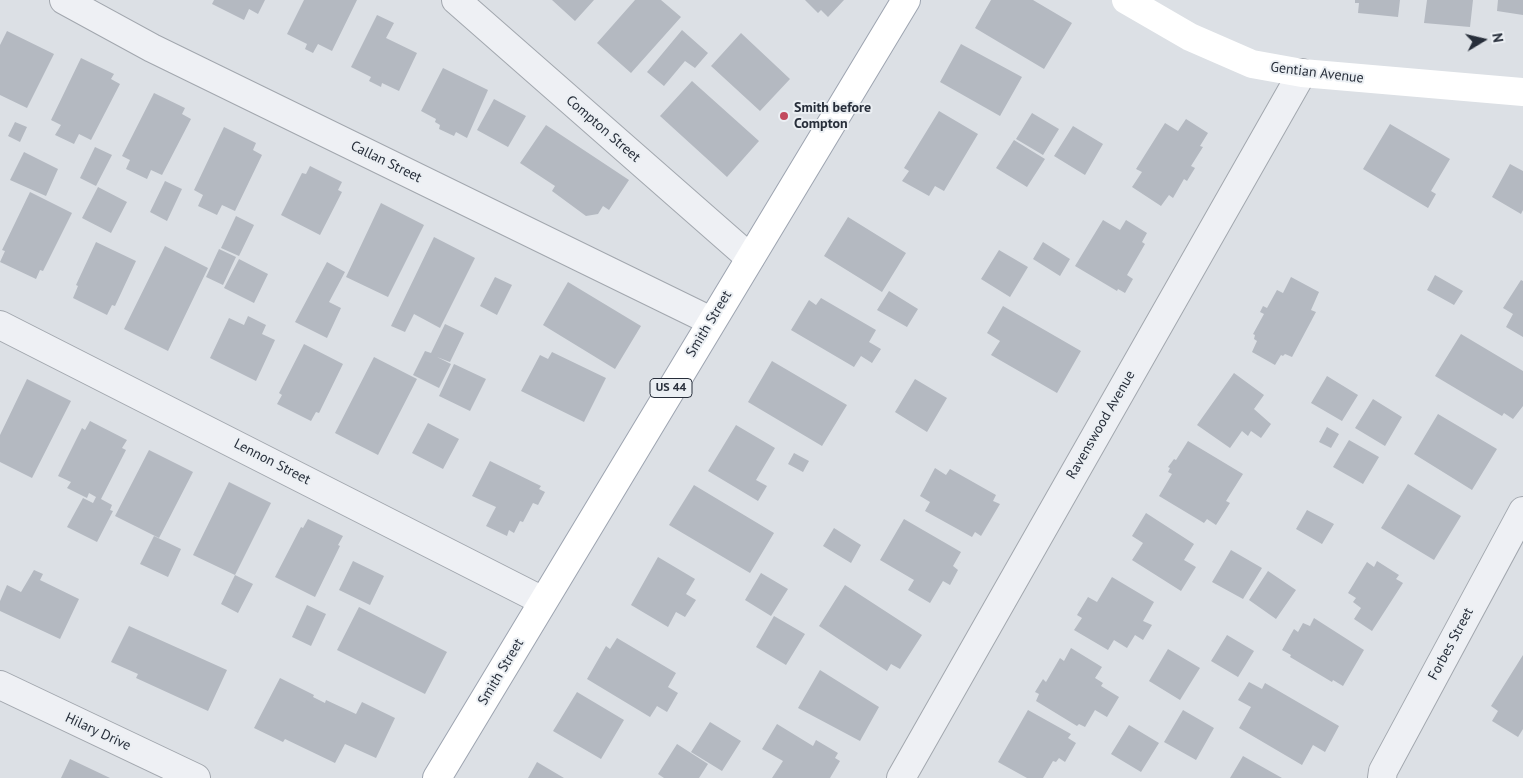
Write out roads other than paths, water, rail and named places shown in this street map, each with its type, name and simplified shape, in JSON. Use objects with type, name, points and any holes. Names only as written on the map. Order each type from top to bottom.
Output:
[{"type":"main road","name":"Smith Street","points":[[438,778],[711,321],[906,0]]},
{"type":"main road","name":"Gentian Avenue","points":[[1126,0],[1190,37],[1252,64],[1302,73],[1523,92]]},
{"type":"street","name":"Callan Street","points":[[64,0],[152,48],[711,321]]},
{"type":"street","name":"Compton Street","points":[[456,0],[750,258]]},
{"type":"street","name":"Ravenswood Avenue","points":[[901,778],[1302,73]]},
{"type":"street","name":"Lennon Street","points":[[0,325],[544,601]]},
{"type":"street","name":"Forbes Street","points":[[1382,778],[1383,771],[1523,512]]},
{"type":"street","name":"Hilary Drive","points":[[0,685],[196,778]]},
{"type":"place","name":"Smith before Compton","points":[[784,116]]}]
